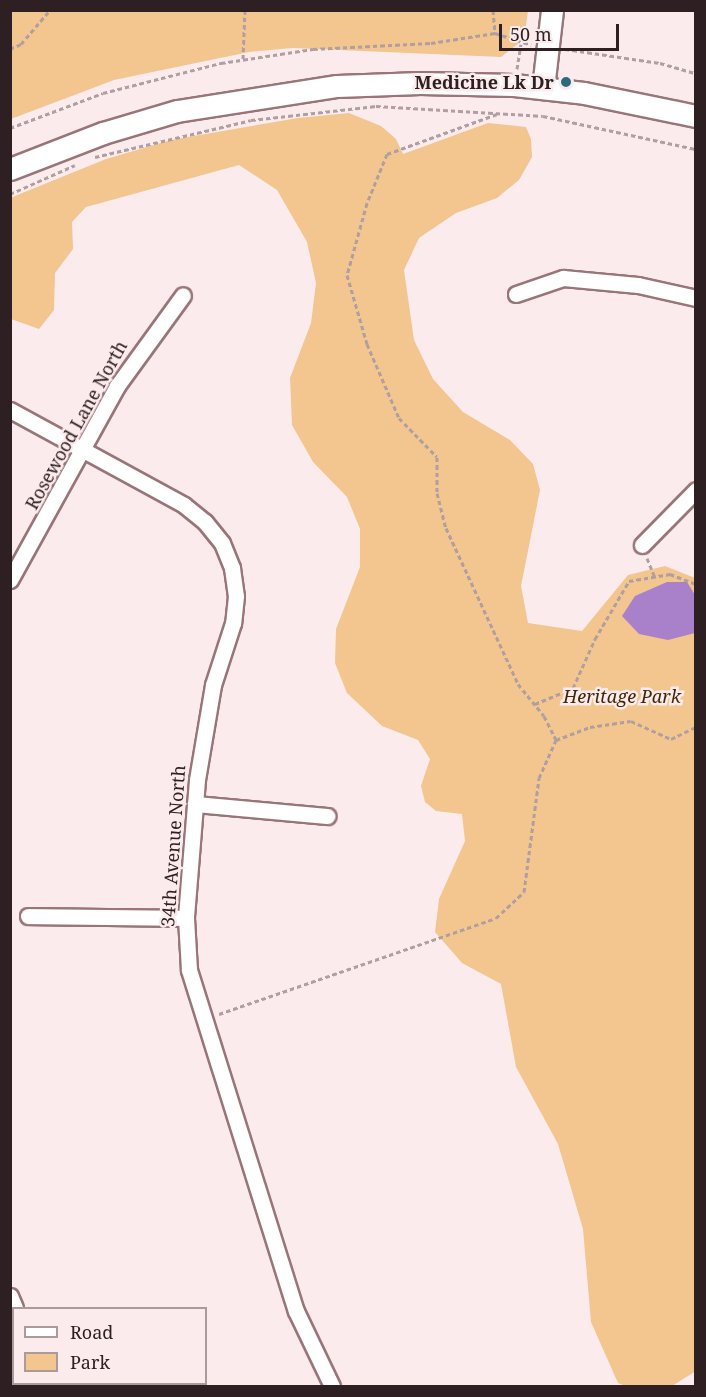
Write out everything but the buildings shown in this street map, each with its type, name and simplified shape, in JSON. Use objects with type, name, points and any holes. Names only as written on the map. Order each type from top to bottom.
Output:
[{"type":"main road","points":[[543,88],[552,10]]},
{"type":"main road","points":[[10,169],[166,114],[256,96],[337,86],[420,82],[543,88],[696,116]]},
{"type":"street","points":[[516,294],[563,278],[638,285],[696,297]]},
{"type":"street","name":"Rosewood Lane North","points":[[10,580],[139,350],[183,294]]},
{"type":"street","name":"34th Avenue North","points":[[10,410],[198,516],[222,543],[232,568],[236,596],[233,622],[203,732],[195,804],[186,918],[189,970],[296,1311],[309,1347],[332,1386]]},
{"type":"street","points":[[642,545],[696,490]]},
{"type":"street","points":[[195,804],[327,816]]},
{"type":"street","points":[[28,916],[186,918]]},
{"type":"path","points":[[10,49],[21,44],[50,10]]},
{"type":"path","points":[[243,59],[245,10]]},
{"type":"path","points":[[493,10],[495,33]]},
{"type":"path","points":[[10,128],[140,81],[243,59],[312,49],[431,44],[495,33],[521,44]]},
{"type":"path","points":[[567,49],[660,63],[696,73]]},
{"type":"path","points":[[92,158],[195,132],[320,110],[376,106],[543,116],[656,138],[696,149]]},
{"type":"path","points":[[497,114],[387,154],[367,203],[347,275],[367,344],[399,418],[437,457],[437,493],[446,528],[518,684],[535,705],[556,741]]},
{"type":"path","points":[[10,194],[82,162]]},
{"type":"path","points":[[642,545],[655,578]]},
{"type":"path","points":[[535,705],[573,688],[595,639],[629,581],[670,574],[696,584]]},
{"type":"path","points":[[203,1020],[496,918],[525,892],[539,778],[556,741],[590,727],[631,721],[671,739],[696,727]]},
{"type":"green space","points":[[11,10],[528,11],[524,39],[501,57],[293,48],[249,52],[114,80],[11,119]]},
{"type":"green space","name":"Heritage Park","points":[[349,113],[381,126],[396,139],[403,154],[488,123],[526,127],[531,139],[532,157],[519,180],[497,198],[456,213],[419,238],[404,270],[414,340],[433,379],[463,412],[510,440],[533,464],[540,490],[521,586],[528,623],[582,631],[628,575],[665,566],[695,578],[696,1371],[672,1386],[626,1386],[618,1383],[591,1322],[583,1229],[558,1144],[516,1067],[501,984],[462,963],[435,932],[439,899],[465,841],[462,814],[436,811],[425,802],[421,786],[430,759],[418,740],[382,726],[347,693],[335,663],[336,629],[360,567],[360,529],[347,497],[313,462],[292,425],[290,378],[311,323],[316,283],[307,242],[277,190],[239,165],[86,207],[72,222],[73,249],[55,273],[54,310],[39,329],[11,319],[10,198],[106,159],[171,140],[298,118]]},
{"type":"shaded area","points":[[667,582],[687,582],[695,595],[695,633],[668,640],[639,634],[622,616],[635,596]]},
{"type":"place","name":"Medicine Lk Dr","points":[[566,82]]}]
